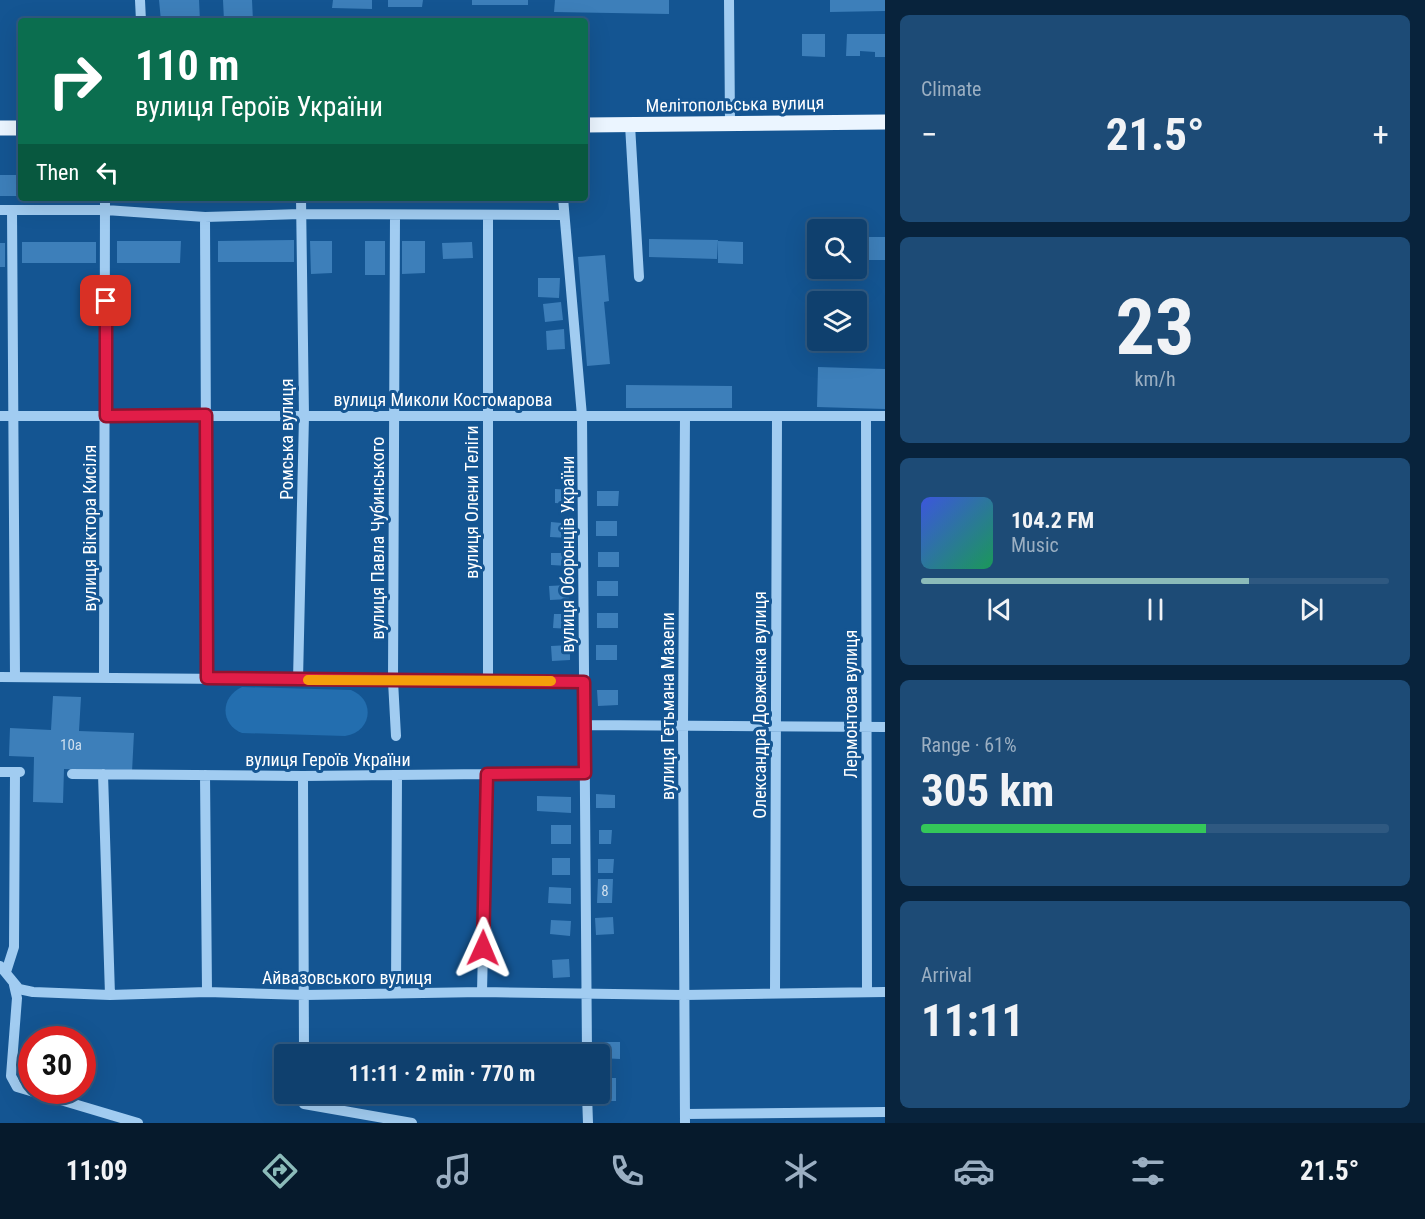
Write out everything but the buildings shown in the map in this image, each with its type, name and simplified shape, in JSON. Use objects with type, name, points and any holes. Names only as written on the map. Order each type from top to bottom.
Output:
[{"type":"main road","name":"Мелітопольська вулиця","points":[[588,125],[885,122]]},
{"type":"main road","points":[[0,128],[18,128]]},
{"type":"street","points":[[140,0],[141,18]]},
{"type":"street","points":[[729,0],[729,123]]},
{"type":"street","points":[[630,125],[639,277]]},
{"type":"street","name":"вулиця Віктора Кисіля","points":[[104,678],[105,201]]},
{"type":"street","name":"Ромська вулиця","points":[[298,680],[304,416],[300,201]]},
{"type":"street","name":"вулиця Оборонців України","points":[[563,201],[582,416],[587,1044]]},
{"type":"street","points":[[0,210],[106,210],[206,217],[300,214],[564,215]]},
{"type":"street","points":[[12,210],[15,677]]},
{"type":"street","name":"вулиця Павла Чубинського","points":[[395,215],[393,681],[396,736]]},
{"type":"street","name":"вулиця Олени Теліги","points":[[488,215],[488,681]]},
{"type":"street","points":[[206,217],[207,678]]},
{"type":"street","name":"вулиця Миколи Костомарова","points":[[0,416],[885,416]]},
{"type":"street","name":"вулиця Гетьмана Мазепи","points":[[685,416],[683,725],[685,1119]]},
{"type":"street","name":"Олександра Довженка вулиця","points":[[775,993],[777,416]]},
{"type":"street","name":"Лермонтова вулиця","points":[[866,416],[867,992]]},
{"type":"street","points":[[0,677],[584,682]]},
{"type":"street","points":[[584,725],[885,727]]},
{"type":"street","points":[[0,772],[17,772],[15,947],[3,969],[14,985],[17,998],[11,1076],[17,1087],[138,1123]]},
{"type":"street","name":"вулиця Героїв України","points":[[72,774],[303,776],[585,773]]},
{"type":"street","points":[[103,774],[111,994]]},
{"type":"street","points":[[482,992],[487,774]]},
{"type":"street","points":[[205,775],[207,992]]},
{"type":"street","points":[[396,993],[397,775]]},
{"type":"street","points":[[303,776],[304,1044]]},
{"type":"street","name":"Айвазовського вулиця","points":[[14,985],[19,989],[33,992],[111,994],[207,992],[305,995],[482,992],[684,995],[885,993]]},
{"type":"street","points":[[326,1104],[412,1123]]},
{"type":"street","points":[[587,1104],[588,1123]]},
{"type":"street","points":[[685,1119],[885,1112]]},
{"type":"shaded area","points":[[242,687],[351,690],[364,701],[368,715],[361,729],[345,736],[242,733],[230,723],[226,710],[230,697]]},
{"type":"slow traffic","points":[[308,680],[551,681]]},
{"type":"route","points":[[106,301],[106,416],[206,415],[207,678],[584,682],[585,773],[487,774],[483,948]]}]
